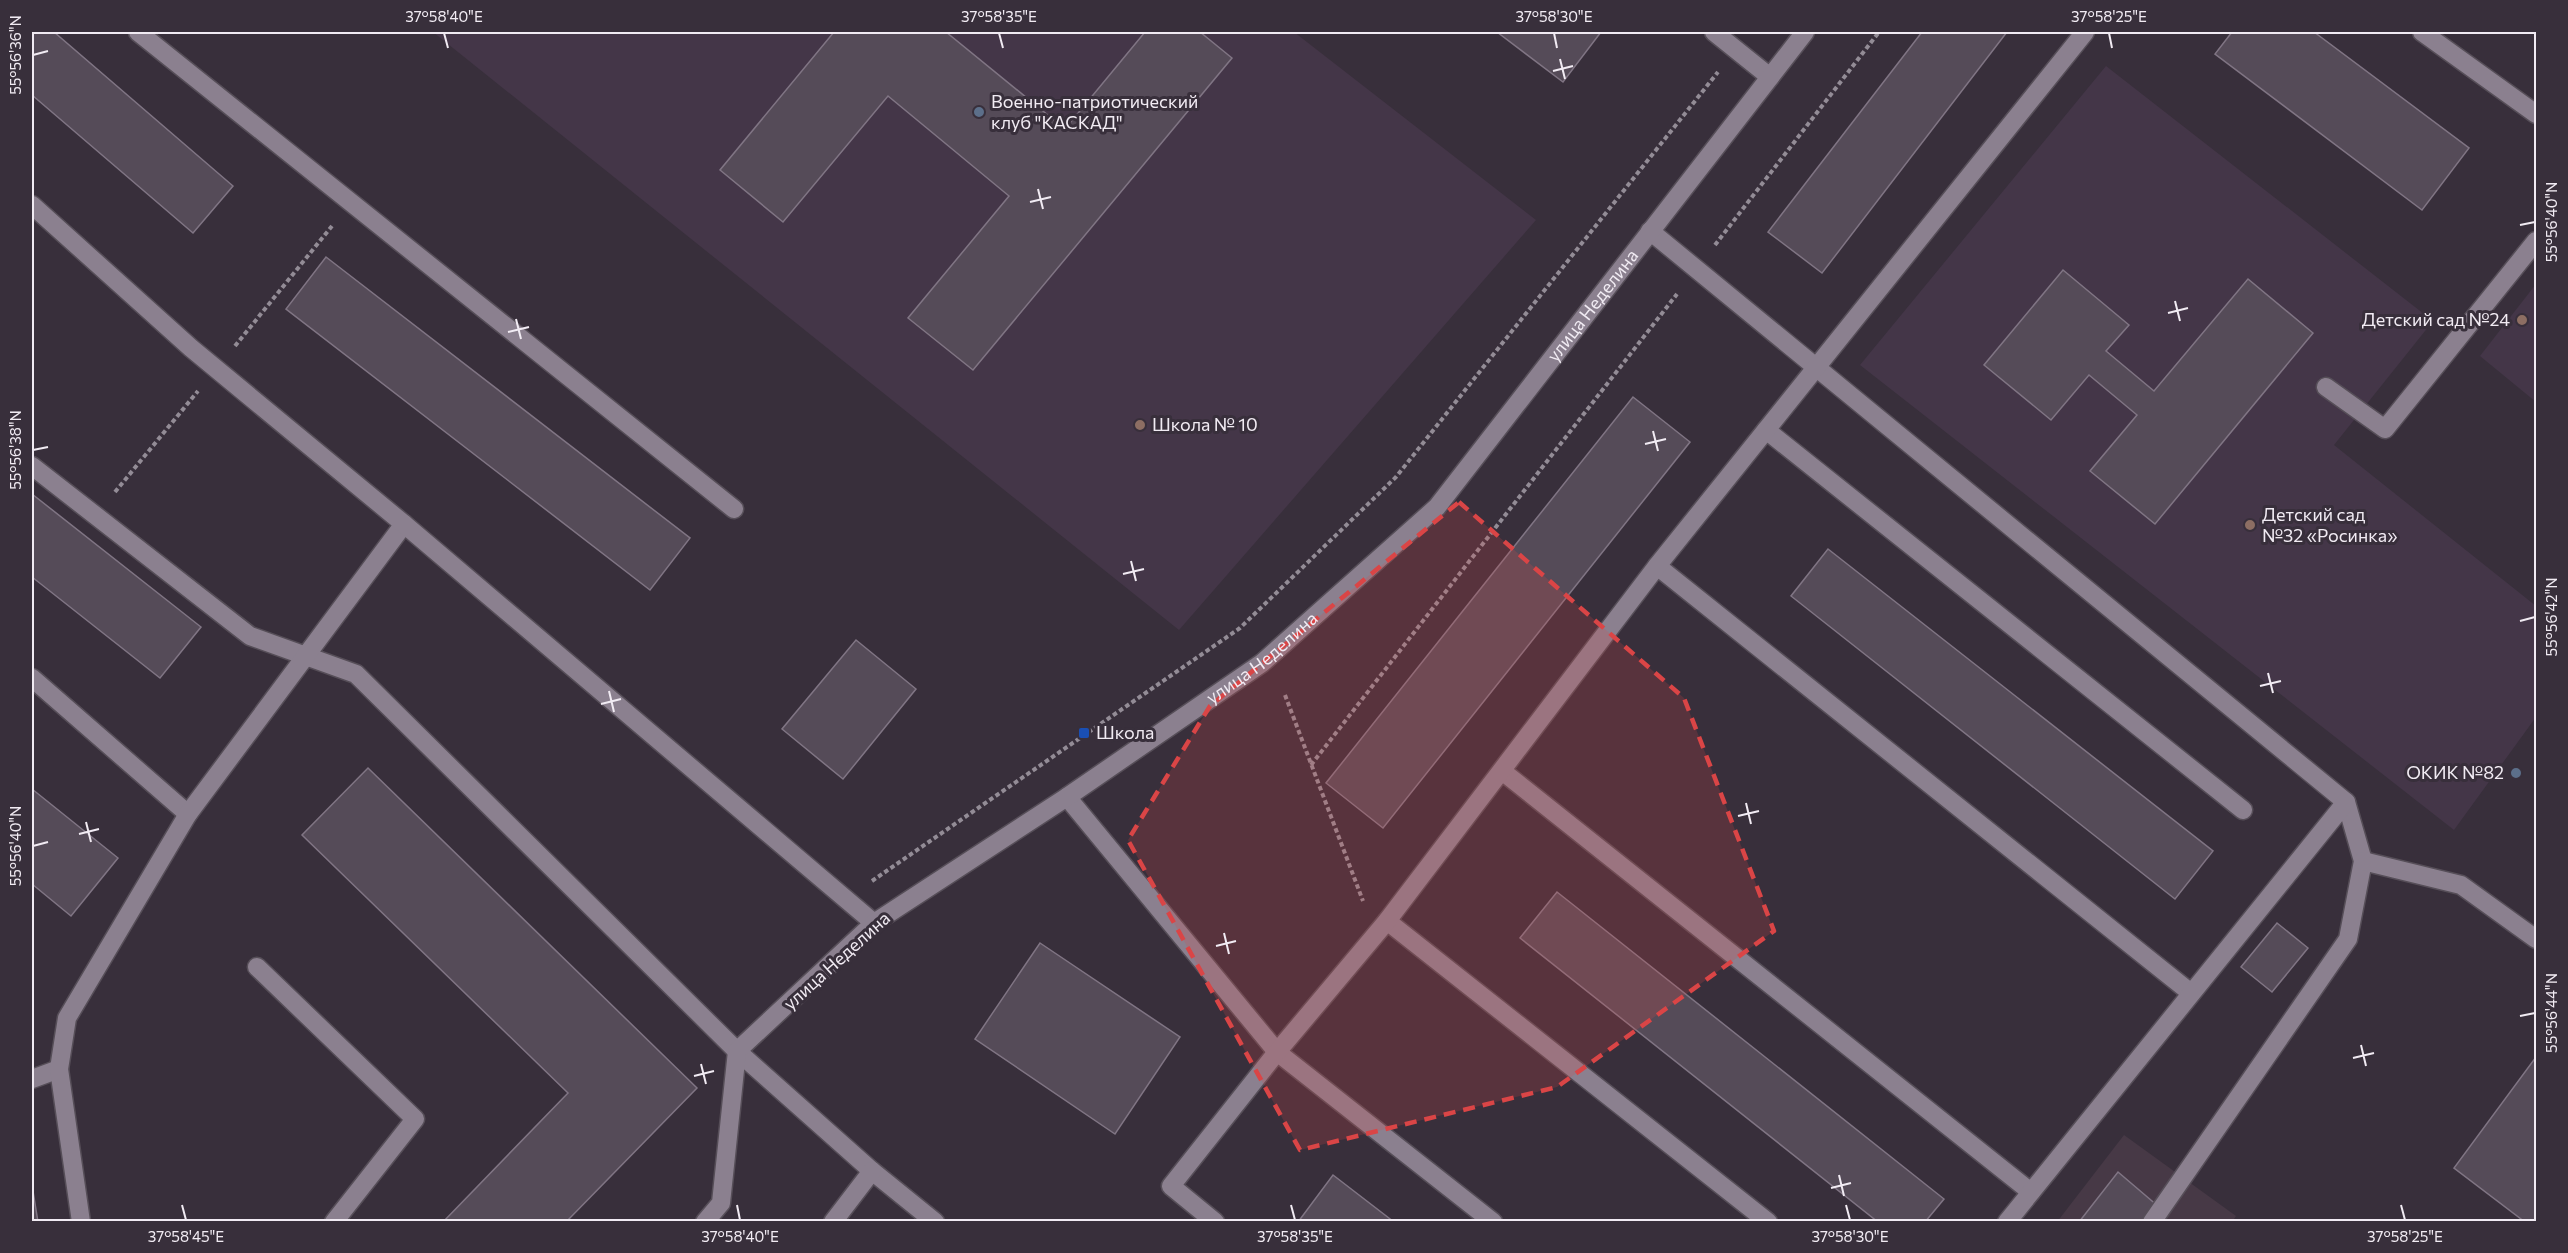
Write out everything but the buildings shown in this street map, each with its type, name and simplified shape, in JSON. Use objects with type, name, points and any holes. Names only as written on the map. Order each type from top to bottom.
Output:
[{"type":"street","points":[[138,32],[734,509]]},
{"type":"street","points":[[1714,32],[1770,77]]},
{"type":"street","name":"улица Неделина","points":[[737,1051],[874,923],[1067,797],[1262,663],[1437,507],[1805,32]]},
{"type":"street","points":[[1215,1221],[1171,1186],[1277,1052],[1387,921],[1657,566],[2085,32]]},
{"type":"street","points":[[2422,32],[2536,114]]},
{"type":"street","points":[[32,205],[217,369],[404,524],[874,923]]},
{"type":"street","points":[[1650,231],[2346,802],[2363,861],[2348,939],[2152,1221]]},
{"type":"street","points":[[2326,387],[2385,429],[2536,241]]},
{"type":"street","points":[[1766,430],[2243,810]]},
{"type":"street","points":[[32,466],[250,636],[356,674],[737,1051],[872,1171],[935,1221]]},
{"type":"street","points":[[81,1221],[59,1070],[67,1018],[188,814],[404,524]]},
{"type":"street","points":[[1657,566],[2192,993]]},
{"type":"street","points":[[32,678],[188,814]]},
{"type":"street","points":[[1502,771],[2031,1192]]},
{"type":"street","points":[[1067,797],[1277,1052],[1493,1221]]},
{"type":"street","points":[[2007,1221],[2346,802]]},
{"type":"street","points":[[2363,861],[2461,885],[2536,939]]},
{"type":"street","points":[[1387,921],[1767,1221]]},
{"type":"street","points":[[257,967],[415,1119],[334,1221]]},
{"type":"street","points":[[705,1221],[721,1203],[737,1051]]},
{"type":"street","points":[[32,1079],[59,1070]]},
{"type":"street","points":[[833,1221],[872,1171]]},
{"type":"path","points":[[1311,765],[1879,32]]},
{"type":"path","points":[[846,899],[1240,628],[1396,477],[1736,49]]},
{"type":"path","points":[[95,515],[217,369],[351,202]]},
{"type":"path","points":[[1285,695],[1362,891],[1370,940]]},
{"type":"highlighted area","points":[[1459,502],[1684,698],[1774,931],[1557,1087],[1300,1150],[1128,840],[1210,706]]},
{"type":"shaded area","name":"Школа № 10","points":[[433,32],[1294,32],[1536,220],[1179,630]]},
{"type":"shaded area","name":"Детский сад №32 «Росинка»","points":[[2106,66],[2433,321],[2334,445],[2536,606],[2536,717],[2454,830],[1860,365]]},
{"type":"shaded area","name":"Детский сад №24","points":[[2536,284],[2536,402],[2480,356]]},
{"type":"shaded area","points":[[2124,1135],[2236,1216],[2232,1222],[2057,1222]]},
{"type":"place","name":"Военно-патриотический клуб \"КАСКАД\"","points":[[979,112]]},
{"type":"place","name":"Детский сад №24","points":[[2522,320]]},
{"type":"place","name":"Школа № 10","points":[[1140,425]]},
{"type":"place","name":"Детский сад №32 «Росинка»","points":[[2250,525]]},
{"type":"place","name":"Школа","points":[[1084,733]]},
{"type":"place","name":"ОКИК №82","points":[[2516,773]]}]
